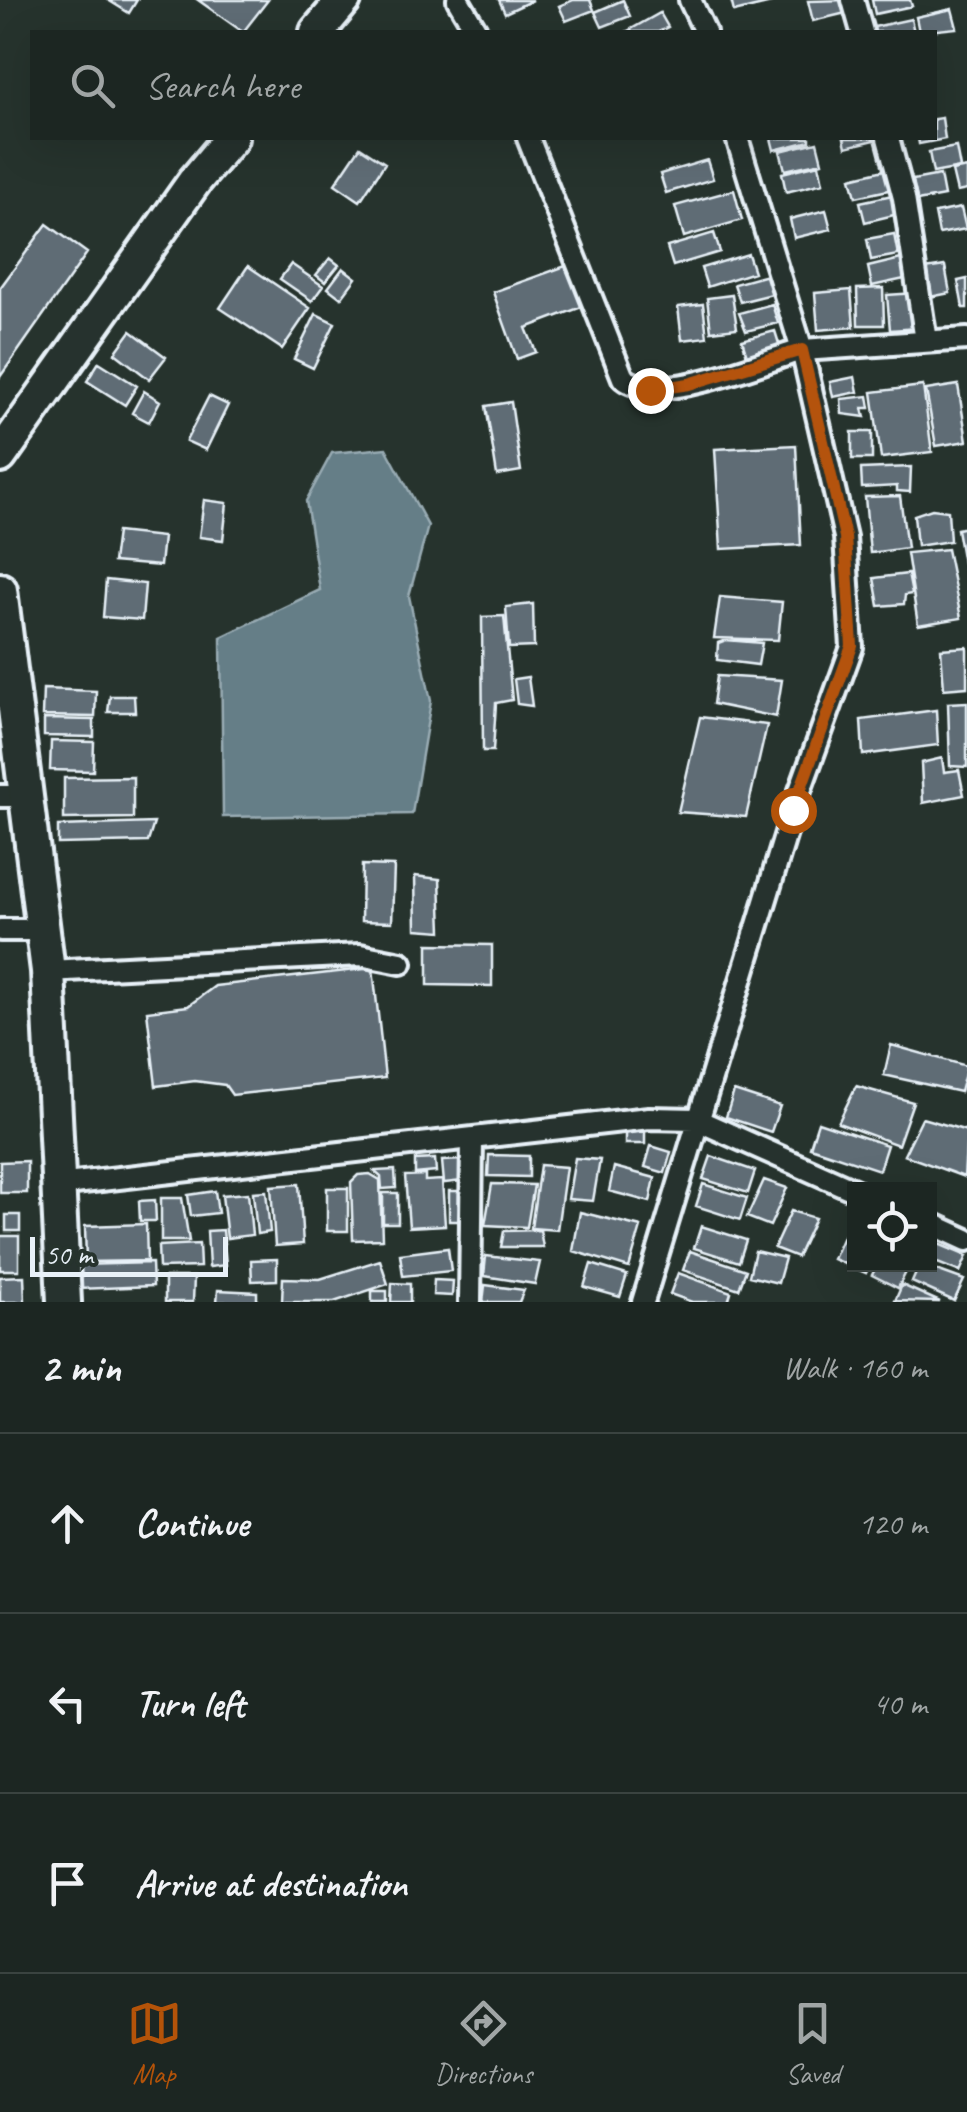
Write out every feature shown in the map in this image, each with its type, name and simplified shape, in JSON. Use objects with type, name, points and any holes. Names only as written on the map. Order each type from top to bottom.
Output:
[{"type":"main road","points":[[319,30],[344,0]]},
{"type":"main road","points":[[0,456],[194,182],[229,140]]},
{"type":"main road","points":[[0,590],[13,796],[48,971],[64,1302]]},
{"type":"street","points":[[458,0],[476,30]]},
{"type":"street","points":[[690,0],[704,30]]},
{"type":"street","points":[[853,0],[861,30]]},
{"type":"street","points":[[529,140],[623,378],[634,387],[650,390],[689,384],[802,350],[967,339]]},
{"type":"street","points":[[643,1302],[695,1119],[793,810],[852,646],[845,537],[802,350],[738,140]]},
{"type":"street","points":[[889,140],[904,198],[926,342]]},
{"type":"street","points":[[0,930],[42,930]]},
{"type":"street","points":[[48,971],[360,956],[400,963]]},
{"type":"street","points":[[57,1185],[649,1118],[695,1119],[847,1187]]},
{"type":"street","points":[[470,1302],[472,1140]]},
{"type":"street","points":[[937,1226],[967,1240]]},
{"type":"water","points":[[386,448],[428,526],[409,596],[431,701],[412,814],[223,817],[221,637],[320,590],[306,501],[332,453]]},
{"type":"building","points":[[108,0],[137,0],[129,13]]},
{"type":"building","points":[[198,0],[268,0],[245,30]]},
{"type":"building","points":[[499,0],[533,0],[505,13]]},
{"type":"building","points":[[573,0],[590,0],[594,10],[566,21],[559,6]]},
{"type":"building","points":[[623,0],[630,16],[602,27],[595,12]]},
{"type":"building","points":[[731,0],[770,0],[771,3],[734,12]]},
{"type":"building","points":[[847,0],[850,12],[813,21],[808,1]]},
{"type":"building","points":[[872,0],[910,0],[912,6],[875,14]]},
{"type":"building","points":[[952,9],[957,28],[919,30],[916,17]]},
{"type":"building","points":[[660,13],[668,27],[662,30],[630,30]]},
{"type":"building","points":[[911,19],[914,30],[875,30],[874,27]]},
{"type":"building","points":[[942,118],[945,139],[919,144],[918,140],[937,140],[937,119]]},
{"type":"building","points":[[772,140],[810,140],[810,141],[774,150]]},
{"type":"building","points":[[844,140],[875,140],[846,147]]},
{"type":"building","points":[[817,142],[822,162],[785,170],[780,151]]},
{"type":"building","points":[[360,147],[385,163],[360,201],[335,184]]},
{"type":"building","points":[[956,147],[960,168],[933,173],[929,152]]},
{"type":"building","points":[[707,160],[713,179],[666,193],[660,174]]},
{"type":"building","points":[[819,164],[823,183],[786,192],[782,173]]},
{"type":"building","points":[[967,168],[967,190],[957,192],[952,171]]},
{"type":"building","points":[[888,169],[893,189],[856,197],[851,178]]},
{"type":"building","points":[[940,175],[944,196],[917,201],[913,180]]},
{"type":"building","points":[[734,190],[742,220],[684,237],[675,206]]},
{"type":"building","points":[[897,194],[902,213],[865,222],[860,202]]},
{"type":"building","points":[[961,208],[966,229],[939,234],[935,213]]},
{"type":"building","points":[[826,210],[831,229],[794,238],[790,219]]},
{"type":"building","points":[[47,224],[87,253],[0,377],[0,288]]},
{"type":"building","points":[[714,233],[720,252],[673,266],[667,247]]},
{"type":"building","points":[[894,234],[898,255],[871,260],[867,239]]},
{"type":"building","points":[[748,254],[754,272],[707,287],[701,268]]},
{"type":"building","points":[[330,258],[339,265],[325,282],[316,275]]},
{"type":"building","points":[[905,258],[909,278],[872,286],[868,267]]},
{"type":"building","points":[[291,264],[323,286],[312,301],[280,279]]},
{"type":"building","points":[[571,264],[587,305],[526,328],[536,352],[517,359],[493,292]]},
{"type":"building","points":[[248,266],[310,308],[282,349],[220,308]]},
{"type":"building","points":[[945,266],[950,293],[930,297],[925,269]]},
{"type":"building","points":[[343,268],[356,278],[341,298],[328,288]]},
{"type":"building","points":[[767,275],[772,294],[740,302],[734,284]]},
{"type":"building","points":[[967,279],[967,308],[963,308],[958,281]]},
{"type":"building","points":[[883,288],[884,325],[858,325],[857,289]]},
{"type":"building","points":[[851,290],[854,327],[818,330],[815,293]]},
{"type":"building","points":[[916,293],[919,328],[890,330],[887,295]]},
{"type":"building","points":[[732,295],[737,328],[711,331],[707,298]]},
{"type":"building","points":[[703,304],[707,337],[682,340],[678,307]]},
{"type":"building","points":[[772,304],[778,323],[746,331],[739,313]]},
{"type":"building","points":[[316,314],[335,323],[313,368],[294,359]]},
{"type":"building","points":[[131,331],[166,357],[149,379],[115,353]]},
{"type":"building","points":[[775,331],[781,350],[748,359],[742,340]]},
{"type":"building","points":[[99,362],[137,386],[125,405],[87,381]]},
{"type":"building","points":[[855,377],[858,392],[833,397],[830,382]]},
{"type":"building","points":[[958,385],[967,441],[936,446],[926,390]]},
{"type":"building","points":[[923,386],[932,452],[881,458],[872,392]]},
{"type":"building","points":[[144,391],[160,401],[149,422],[132,413]]},
{"type":"building","points":[[209,396],[228,405],[206,450],[186,441]]},
{"type":"building","points":[[868,396],[870,408],[863,408],[865,417],[842,414],[841,399]]},
{"type":"building","points":[[511,402],[521,471],[497,475],[486,406]]},
{"type":"building","points":[[852,432],[872,432],[872,459],[852,459]]},
{"type":"building","points":[[796,445],[801,545],[721,549],[715,449]]},
{"type":"building","points":[[911,467],[910,492],[897,491],[897,486],[862,488],[861,469]]},
{"type":"building","points":[[900,496],[907,548],[870,553],[865,497]]},
{"type":"building","points":[[204,500],[227,503],[223,540],[199,537]]},
{"type":"building","points":[[932,509],[948,511],[950,541],[917,546],[914,515]]},
{"type":"building","points":[[967,527],[967,580],[966,580],[957,529]]},
{"type":"building","points":[[117,532],[163,537],[160,566],[113,562]]},
{"type":"building","points":[[947,549],[961,618],[918,625],[907,553]]},
{"type":"building","points":[[908,574],[912,594],[905,595],[904,604],[879,606],[874,578]]},
{"type":"building","points":[[106,580],[145,584],[142,620],[103,617]]},
{"type":"building","points":[[720,597],[782,602],[778,640],[714,638]]},
{"type":"building","points":[[533,604],[534,647],[509,648],[506,607]]},
{"type":"building","points":[[504,616],[512,700],[496,703],[493,751],[483,751],[482,617]]},
{"type":"building","points":[[718,643],[762,643],[758,665],[717,660]]},
{"type":"building","points":[[967,647],[967,687],[944,689],[941,649]]},
{"type":"building","points":[[717,676],[782,680],[776,717],[713,704]]},
{"type":"building","points":[[528,677],[532,706],[517,704],[514,679]]},
{"type":"building","points":[[43,689],[96,691],[95,717],[42,716]]},
{"type":"building","points":[[110,696],[134,696],[135,712],[108,712]]},
{"type":"building","points":[[967,702],[967,767],[950,766],[948,703]]},
{"type":"building","points":[[936,710],[938,745],[863,755],[861,720]]},
{"type":"building","points":[[700,717],[767,725],[746,817],[678,812]]},
{"type":"building","points":[[44,719],[94,720],[94,737],[44,736]]},
{"type":"building","points":[[51,741],[94,742],[93,771],[50,770]]},
{"type":"building","points":[[942,758],[944,772],[959,770],[964,795],[923,803],[921,763]]},
{"type":"building","points":[[133,777],[133,818],[64,819],[64,778]]},
{"type":"building","points":[[154,823],[148,842],[58,844],[58,826]]},
{"type":"building","points":[[362,865],[394,866],[392,922],[361,921]]},
{"type":"building","points":[[415,876],[440,879],[442,931],[416,929]]},
{"type":"building","points":[[428,944],[492,945],[492,986],[428,985]]},
{"type":"building","points":[[373,968],[385,1078],[232,1095],[225,1085],[195,1081],[156,1086],[147,1011],[188,1006],[215,986]]},
{"type":"building","points":[[891,1045],[967,1066],[960,1092],[884,1075]]},
{"type":"building","points":[[856,1086],[913,1102],[898,1145],[838,1123]]},
{"type":"building","points":[[734,1091],[780,1106],[771,1132],[726,1117]]},
{"type":"building","points":[[922,1118],[967,1131],[964,1177],[904,1155]]},
{"type":"building","points":[[818,1122],[887,1145],[879,1170],[810,1147]]},
{"type":"building","points":[[625,1131],[645,1132],[645,1144],[625,1144]]},
{"type":"building","points":[[651,1146],[671,1152],[665,1173],[645,1167]]},
{"type":"building","points":[[489,1155],[529,1156],[529,1177],[488,1176]]},
{"type":"building","points":[[711,1156],[755,1171],[748,1193],[703,1179]]},
{"type":"building","points":[[575,1158],[600,1160],[593,1201],[568,1199]]},
{"type":"building","points":[[435,1159],[436,1172],[415,1174],[415,1160]]},
{"type":"building","points":[[462,1160],[463,1181],[444,1183],[442,1161]]},
{"type":"building","points":[[27,1161],[27,1193],[0,1193],[0,1162]]},
{"type":"building","points":[[540,1165],[566,1167],[557,1230],[531,1228]]},
{"type":"building","points":[[614,1167],[655,1178],[650,1202],[609,1191]]},
{"type":"building","points":[[395,1170],[396,1188],[382,1189],[381,1177],[374,1171]]},
{"type":"building","points":[[370,1174],[380,1180],[382,1239],[353,1240],[351,1182],[358,1175]]},
{"type":"building","points":[[425,1175],[425,1181],[442,1180],[445,1225],[409,1227],[405,1176]]},
{"type":"building","points":[[764,1180],[787,1188],[770,1226],[747,1217]]},
{"type":"building","points":[[299,1184],[303,1244],[275,1246],[271,1186]]},
{"type":"building","points":[[492,1184],[534,1185],[527,1227],[485,1225]]},
{"type":"building","points":[[703,1184],[747,1198],[740,1220],[696,1206]]},
{"type":"building","points":[[327,1188],[348,1188],[348,1231],[327,1231]]},
{"type":"building","points":[[215,1191],[218,1213],[191,1216],[188,1195]]},
{"type":"building","points":[[266,1191],[270,1232],[257,1234],[253,1192]]},
{"type":"building","points":[[449,1191],[467,1191],[468,1221],[449,1221]]},
{"type":"building","points":[[248,1193],[252,1235],[227,1238],[222,1195]]},
{"type":"building","points":[[383,1193],[398,1193],[398,1223],[383,1223]]},
{"type":"building","points":[[161,1198],[182,1198],[189,1241],[161,1241]]},
{"type":"building","points":[[155,1200],[156,1221],[140,1221],[139,1201]]},
{"type":"building","points":[[791,1211],[815,1218],[797,1257],[774,1248]]},
{"type":"building","points":[[580,1212],[641,1227],[629,1268],[573,1251]]},
{"type":"building","points":[[6,1215],[20,1215],[20,1231],[6,1231]]},
{"type":"building","points":[[146,1224],[147,1261],[86,1262],[85,1226]]},
{"type":"building","points":[[701,1226],[746,1240],[739,1262],[694,1248]]},
{"type":"building","points":[[847,1228],[847,1265],[833,1259]]},
{"type":"building","points":[[223,1230],[226,1265],[209,1267],[207,1231]]},
{"type":"building","points":[[540,1230],[543,1247],[501,1247],[504,1231]]},
{"type":"building","points":[[0,1236],[19,1236],[19,1270],[0,1270]]},
{"type":"building","points":[[937,1243],[967,1256],[960,1272],[937,1263]]},
{"type":"building","points":[[199,1244],[200,1267],[159,1268],[158,1246]]},
{"type":"building","points":[[448,1248],[451,1271],[403,1276],[400,1254]]},
{"type":"building","points":[[690,1251],[746,1270],[739,1289],[683,1270]]},
{"type":"building","points":[[755,1251],[785,1258],[778,1283],[749,1276]]},
{"type":"building","points":[[486,1256],[540,1262],[535,1284],[484,1276]]},
{"type":"building","points":[[277,1259],[277,1280],[252,1281],[251,1260]]},
{"type":"building","points":[[380,1260],[388,1284],[334,1302],[282,1302],[283,1278],[320,1279]]},
{"type":"building","points":[[152,1263],[153,1286],[78,1289],[77,1265]]},
{"type":"building","points":[[591,1264],[627,1275],[620,1297],[584,1287]]},
{"type":"building","points":[[937,1270],[964,1280],[954,1301],[912,1282],[916,1272]]},
{"type":"building","points":[[874,1272],[906,1272],[898,1288],[872,1275]]},
{"type":"building","points":[[678,1273],[731,1292],[728,1302],[692,1302],[670,1294]]},
{"type":"building","points":[[24,1276],[25,1302],[0,1302],[0,1277]]},
{"type":"building","points":[[165,1277],[194,1277],[193,1302],[165,1302]]},
{"type":"building","points":[[434,1280],[453,1281],[452,1296],[433,1295]]},
{"type":"building","points":[[392,1283],[410,1284],[410,1302],[391,1302]]},
{"type":"building","points":[[485,1285],[524,1290],[519,1302],[483,1302]]},
{"type":"building","points":[[902,1285],[940,1302],[895,1301]]},
{"type":"building","points":[[218,1290],[257,1292],[257,1302],[217,1302]]},
{"type":"building","points":[[372,1291],[387,1291],[387,1302],[372,1302]]},
{"type":"route","points":[[650,390],[689,384],[802,350],[845,537],[852,646],[793,810]]}]
